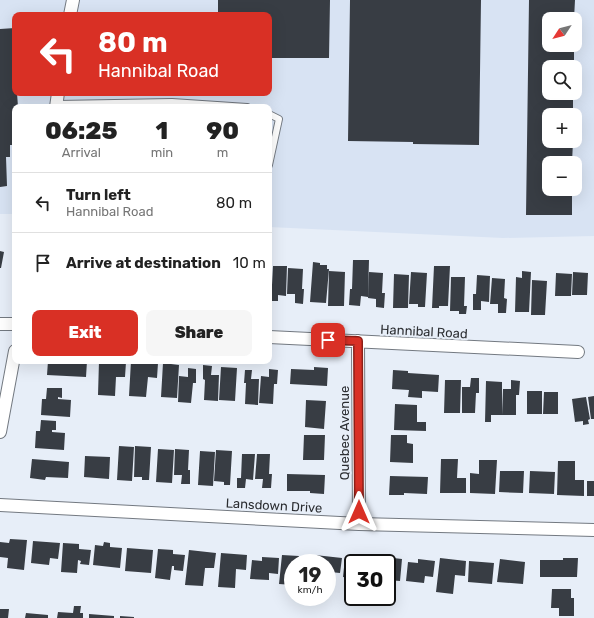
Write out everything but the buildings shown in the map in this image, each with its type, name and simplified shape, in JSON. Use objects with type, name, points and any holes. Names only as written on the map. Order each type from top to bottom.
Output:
[{"type":"street","points":[[71,12],[73,0]]},
{"type":"street","points":[[0,324],[12,324]]},
{"type":"street","name":"Hannibal Road","points":[[272,337],[578,352]]},
{"type":"street","name":"Quebec Avenue","points":[[358,341],[359,524]]},
{"type":"street","points":[[0,432],[13,364]]},
{"type":"street","name":"Lansdown Drive","points":[[0,505],[359,524],[594,530]]},
{"type":"lane","points":[[57,101],[172,102],[202,104]]},
{"type":"lane","points":[[272,116],[279,119],[272,151]]},
{"type":"shaded area","points":[[0,0],[594,0],[594,236],[503,238],[272,227],[272,104],[12,104],[12,214],[0,214]]},
{"type":"route","points":[[328,340],[358,341],[359,512]]}]
